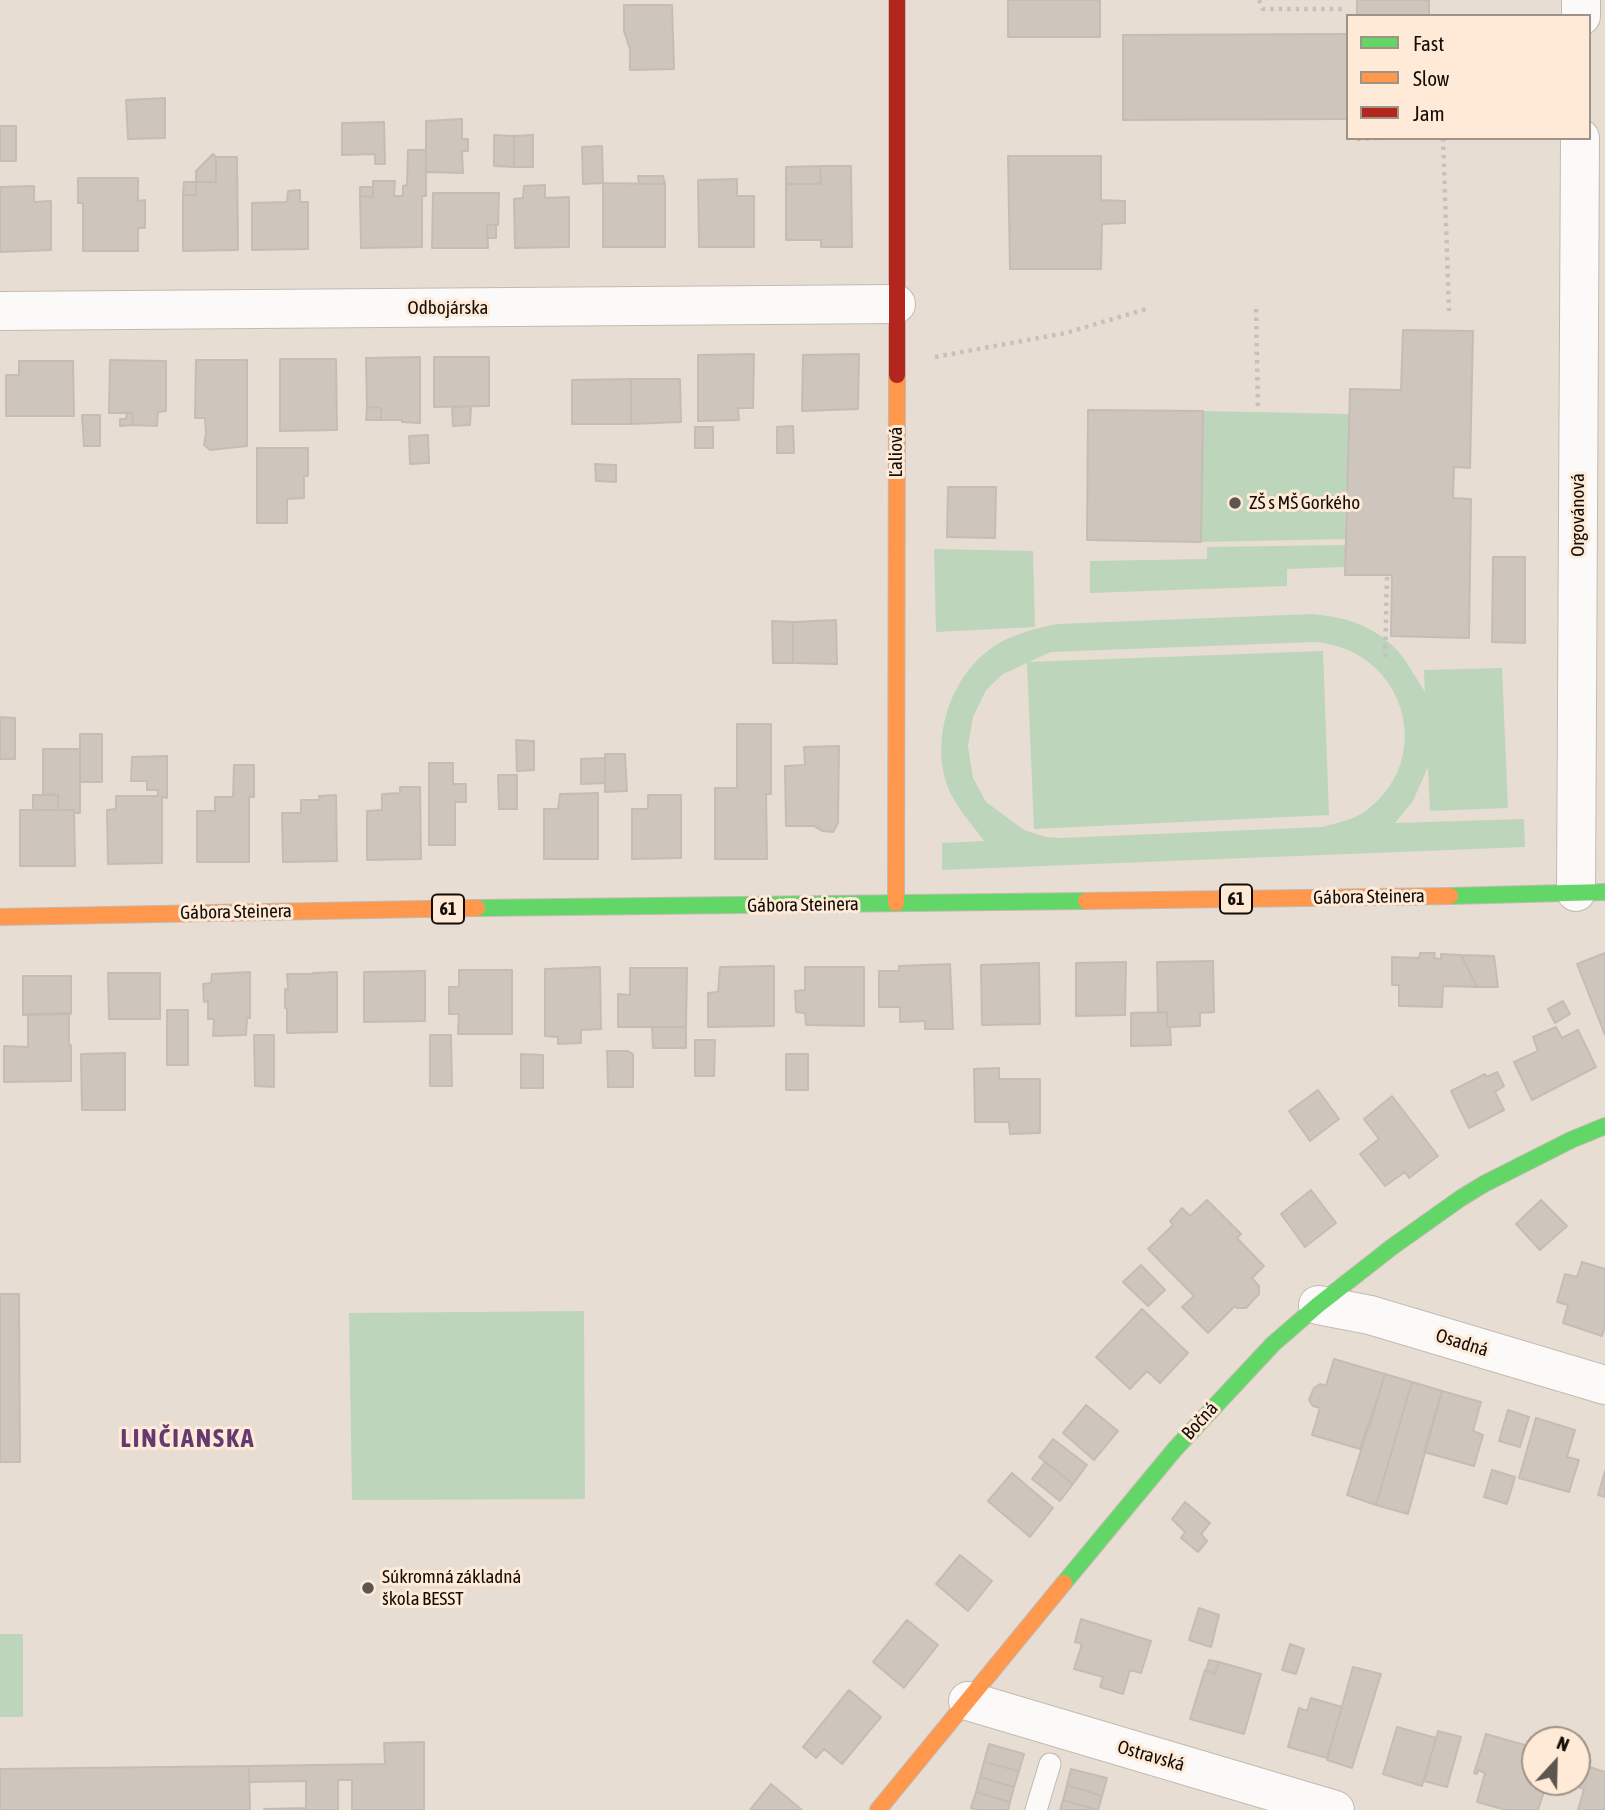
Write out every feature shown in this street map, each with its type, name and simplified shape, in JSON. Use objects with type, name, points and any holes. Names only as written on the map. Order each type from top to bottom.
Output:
[{"type":"street","name":"Ľaliová","points":[[895,903],[897,0]]},
{"type":"street","name":"Orgovánová","points":[[1580,140],[1592,281],[1590,892]]},
{"type":"street","name":"Odbojárska","points":[[0,311],[896,304]]},
{"type":"street","name":"Gábora Steinera","points":[[0,917],[1590,892]]},
{"type":"street","name":"Bočná","points":[[878,1810],[1175,1449],[1273,1344],[1392,1247],[1461,1198],[1571,1140],[1605,1126]]},
{"type":"street","name":"Osadná","points":[[1318,1305],[1370,1315],[1605,1385]]},
{"type":"street","name":"Ostravská","points":[[968,1701],[1335,1810]]},
{"type":"lane","points":[[1037,1810],[1050,1764]]},
{"type":"path","points":[[1259,0],[1264,9],[1342,9]]},
{"type":"path","points":[[1443,140],[1449,311]]},
{"type":"path","points":[[927,358],[1066,333],[1146,309]]},
{"type":"path","points":[[1256,309],[1258,411]]},
{"type":"path","points":[[1385,657],[1387,576]]},
{"type":"green space","points":[[1203,411],[1349,414],[1345,539],[1201,542]]},
{"type":"green space","points":[[1345,545],[1345,567],[1287,569],[1287,586],[1090,593],[1090,561],[1207,559],[1207,547]]},
{"type":"green space","points":[[934,549],[1033,551],[1035,627],[936,632]]},
{"type":"green space","points":[[1312,614],[1347,620],[1378,634],[1397,650],[1425,692],[1424,670],[1502,668],[1508,808],[1430,811],[1428,767],[1413,801],[1395,823],[1524,819],[1525,847],[942,870],[942,843],[984,841],[953,799],[944,773],[941,752],[943,731],[955,691],[966,673],[996,645],[1025,632],[1057,624]],"holes":[[[1314,642],[1345,649],[1370,663],[1389,684],[1400,708],[1405,735],[1401,762],[1389,788],[1367,810],[1345,821],[1322,827],[1046,837],[1024,830],[986,802],[973,778],[968,746],[973,717],[986,690],[1003,674],[1027,663],[1034,829],[1329,815],[1323,651],[1029,662],[1051,652]]]},
{"type":"green space","points":[[584,1311],[585,1499],[352,1500],[349,1313]]},
{"type":"green space","points":[[0,1634],[23,1634],[23,1717],[0,1717]]},
{"type":"building","points":[[1008,0],[1100,0],[1100,37],[1008,37]]},
{"type":"building","points":[[1357,0],[1429,0],[1429,14],[1357,14]]},
{"type":"building","points":[[624,5],[672,5],[674,69],[630,70],[630,49],[624,31]]},
{"type":"building","points":[[1346,34],[1346,119],[1123,120],[1123,35]]},
{"type":"building","points":[[165,98],[165,138],[128,139],[126,100]]},
{"type":"building","points":[[462,119],[462,139],[468,139],[468,151],[462,151],[463,173],[426,172],[426,121]]},
{"type":"building","points":[[384,122],[385,164],[375,164],[375,154],[342,155],[342,123]]},
{"type":"building","points":[[0,126],[16,126],[16,161],[0,161]]},
{"type":"building","points":[[494,135],[514,136],[514,167],[494,166]]},
{"type":"building","points":[[533,135],[533,167],[514,167],[514,136]]},
{"type":"building","points":[[602,146],[603,183],[583,184],[582,147]]},
{"type":"building","points":[[408,150],[426,150],[426,196],[422,196],[422,247],[361,248],[360,196],[373,197],[373,181],[395,181],[394,196],[403,196],[403,186],[407,185]]},
{"type":"building","points":[[213,154],[216,157],[216,182],[196,182],[196,171]]},
{"type":"building","points":[[1008,156],[1101,156],[1101,200],[1125,201],[1125,223],[1102,224],[1101,269],[1010,269]]},
{"type":"building","points":[[216,157],[237,157],[238,250],[183,251],[183,195],[196,195],[196,182],[216,182]]},
{"type":"building","points":[[820,166],[821,184],[786,184],[786,167]]},
{"type":"building","points":[[820,166],[851,166],[852,247],[821,247],[821,240],[786,240],[786,184],[821,184]]},
{"type":"building","points":[[638,176],[663,176],[665,184],[639,184]]},
{"type":"building","points":[[78,178],[138,178],[138,201],[145,200],[145,228],[138,228],[138,251],[83,251],[83,203],[78,203]]},
{"type":"building","points":[[737,179],[737,196],[754,196],[754,247],[699,247],[698,180]]},
{"type":"building","points":[[184,182],[196,182],[196,195],[183,195]]},
{"type":"building","points":[[603,183],[665,184],[665,247],[603,247]]},
{"type":"building","points":[[545,185],[545,198],[569,197],[569,247],[515,248],[514,199],[523,198],[524,186]]},
{"type":"building","points":[[34,186],[34,202],[51,201],[51,250],[0,252],[0,187]]},
{"type":"building","points":[[360,187],[373,187],[373,197],[360,196]]},
{"type":"building","points":[[300,190],[300,202],[308,202],[308,249],[252,250],[252,203],[287,202],[288,191]]},
{"type":"building","points":[[433,193],[499,193],[498,225],[487,225],[488,248],[432,248]]},
{"type":"building","points":[[487,225],[496,225],[496,238],[487,238]]},
{"type":"building","points":[[1403,330],[1473,331],[1470,468],[1454,467],[1453,498],[1471,499],[1469,638],[1391,636],[1392,575],[1345,575],[1350,389],[1401,390]]},
{"type":"building","points":[[754,354],[753,408],[738,408],[739,420],[698,421],[698,355]]},
{"type":"building","points":[[859,354],[858,409],[802,411],[803,355]]},
{"type":"building","points":[[420,357],[420,423],[381,420],[381,408],[367,407],[366,358]]},
{"type":"building","points":[[434,357],[489,357],[489,406],[434,407]]},
{"type":"building","points":[[280,359],[336,359],[337,430],[280,431]]},
{"type":"building","points":[[110,360],[166,361],[166,411],[158,412],[157,426],[133,425],[132,413],[109,413]]},
{"type":"building","points":[[196,360],[247,360],[247,446],[210,450],[204,445],[205,418],[195,418]]},
{"type":"building","points":[[19,361],[73,361],[74,416],[6,416],[6,375],[19,375]]},
{"type":"building","points":[[631,379],[631,424],[572,424],[572,380]]},
{"type":"building","points":[[631,379],[680,379],[681,422],[631,424]]},
{"type":"building","points":[[367,407],[381,408],[381,420],[366,420]]},
{"type":"building","points":[[452,407],[471,407],[470,425],[453,426]]},
{"type":"building","points":[[1088,410],[1203,411],[1201,542],[1087,540]]},
{"type":"building","points":[[127,412],[132,413],[133,425],[120,426],[120,419],[126,419]]},
{"type":"building","points":[[82,415],[100,415],[100,446],[84,446]]},
{"type":"building","points":[[793,426],[794,453],[777,453],[777,427]]},
{"type":"building","points":[[695,427],[713,427],[713,448],[695,448]]},
{"type":"building","points":[[428,435],[429,463],[410,464],[409,436]]},
{"type":"building","points":[[257,448],[308,448],[308,476],[304,476],[304,498],[287,499],[287,523],[257,523]]},
{"type":"building","points":[[595,464],[616,465],[616,482],[596,481]]},
{"type":"building","points":[[948,487],[996,487],[995,538],[947,537]]},
{"type":"building","points":[[1493,557],[1525,557],[1525,643],[1492,642]]},
{"type":"building","points":[[836,620],[837,664],[793,663],[793,622]]},
{"type":"building","points":[[772,621],[793,622],[793,663],[773,663]]},
{"type":"building","points":[[0,717],[15,718],[15,759],[0,759]]},
{"type":"building","points":[[737,724],[771,724],[771,794],[766,794],[767,859],[715,859],[715,788],[737,788]]},
{"type":"building","points":[[80,734],[102,734],[102,782],[80,782]]},
{"type":"building","points":[[516,740],[534,741],[534,770],[517,771]]},
{"type":"building","points":[[839,746],[838,823],[833,832],[822,831],[814,826],[786,826],[785,766],[805,765],[804,747]]},
{"type":"building","points":[[43,749],[80,749],[80,813],[74,813],[74,810],[58,810],[58,795],[43,794]]},
{"type":"building","points":[[605,754],[625,754],[627,791],[605,792]]},
{"type":"building","points":[[167,756],[167,798],[162,797],[162,863],[108,864],[107,810],[116,809],[116,796],[158,796],[158,790],[147,790],[147,781],[131,781],[132,757]]},
{"type":"building","points":[[605,758],[605,783],[581,784],[581,759]]},
{"type":"building","points":[[429,763],[453,763],[453,784],[466,784],[466,802],[455,802],[455,845],[429,845]]},
{"type":"building","points":[[234,765],[254,765],[254,797],[249,797],[249,862],[197,862],[197,811],[215,811],[215,797],[233,797]]},
{"type":"building","points":[[498,775],[517,775],[517,809],[499,809]]},
{"type":"building","points":[[400,787],[420,787],[421,859],[367,860],[367,811],[382,810],[382,794],[400,793]]},
{"type":"building","points":[[598,793],[598,859],[544,859],[544,809],[558,809],[560,794]]},
{"type":"building","points":[[33,795],[58,795],[58,810],[33,810]]},
{"type":"building","points":[[336,795],[337,861],[283,862],[282,813],[301,813],[301,800],[320,800],[319,796]]},
{"type":"building","points":[[648,795],[681,795],[681,858],[632,859],[632,809],[648,809]]},
{"type":"building","points":[[20,810],[74,810],[75,866],[20,866]]},
{"type":"building","points":[[1420,953],[1435,953],[1434,958],[1441,959],[1441,954],[1461,955],[1477,987],[1443,986],[1442,1007],[1399,1006],[1399,985],[1392,985],[1392,957],[1419,958]]},
{"type":"building","points":[[1605,953],[1605,1035],[1577,964]]},
{"type":"building","points":[[1461,955],[1494,956],[1498,987],[1477,987]]},
{"type":"building","points":[[1213,961],[1214,1012],[1200,1013],[1200,1026],[1167,1027],[1167,1012],[1158,1013],[1157,962]]},
{"type":"building","points":[[1126,962],[1125,1015],[1076,1016],[1076,963]]},
{"type":"building","points":[[1039,963],[1040,1024],[982,1025],[981,965]]},
{"type":"building","points":[[950,964],[953,1029],[925,1029],[925,1021],[900,1022],[900,1007],[879,1007],[879,971],[899,971],[899,966]]},
{"type":"building","points":[[774,966],[774,1026],[708,1027],[708,993],[718,992],[720,967]]},
{"type":"building","points":[[600,967],[601,1029],[581,1030],[581,1043],[558,1044],[558,1037],[545,1036],[545,969]]},
{"type":"building","points":[[805,967],[864,967],[864,1026],[806,1025],[805,1013],[796,1012],[795,991],[805,990]]},
{"type":"building","points":[[630,968],[687,968],[686,1027],[618,1027],[618,994],[630,995]]},
{"type":"building","points":[[459,970],[512,970],[512,1034],[458,1034],[459,1014],[449,1014],[449,987],[459,987]]},
{"type":"building","points":[[425,971],[425,1021],[364,1022],[364,972]]},
{"type":"building","points":[[250,972],[250,1018],[247,1018],[246,1035],[213,1036],[214,1019],[208,1019],[208,1001],[204,1002],[203,984],[211,983],[212,974]]},
{"type":"building","points":[[337,972],[337,1032],[287,1033],[287,974]]},
{"type":"building","points":[[108,973],[160,973],[160,1019],[109,1019]]},
{"type":"building","points":[[23,976],[71,976],[71,1014],[23,1015]]},
{"type":"building","points":[[1563,1001],[1570,1014],[1555,1023],[1548,1009]]},
{"type":"building","points":[[167,1010],[188,1010],[188,1065],[167,1065]]},
{"type":"building","points":[[1167,1012],[1171,1045],[1131,1046],[1131,1013]]},
{"type":"building","points":[[69,1013],[71,1081],[4,1082],[4,1046],[28,1047],[28,1014]]},
{"type":"building","points":[[652,1027],[686,1027],[686,1048],[653,1048]]},
{"type":"building","points":[[1556,1027],[1562,1038],[1578,1030],[1596,1067],[1532,1100],[1514,1062],[1538,1051],[1533,1037]]},
{"type":"building","points":[[254,1035],[274,1035],[274,1087],[255,1086]]},
{"type":"building","points":[[430,1035],[451,1035],[452,1086],[430,1086]]},
{"type":"building","points":[[695,1040],[715,1040],[714,1076],[695,1076]]},
{"type":"building","points":[[607,1051],[628,1051],[633,1054],[633,1087],[608,1087]]},
{"type":"building","points":[[125,1053],[125,1110],[82,1110],[81,1054]]},
{"type":"building","points":[[521,1054],[543,1055],[543,1088],[521,1088]]},
{"type":"building","points":[[786,1054],[808,1054],[808,1090],[786,1090]]},
{"type":"building","points":[[999,1068],[999,1079],[1040,1079],[1040,1133],[1010,1134],[1009,1122],[975,1122],[974,1069]]},
{"type":"building","points":[[1497,1072],[1504,1086],[1495,1092],[1504,1110],[1469,1128],[1451,1091],[1485,1074],[1487,1077]]},
{"type":"building","points":[[1318,1090],[1339,1119],[1310,1141],[1289,1111]]},
{"type":"building","points":[[1392,1096],[1438,1156],[1409,1178],[1405,1172],[1385,1186],[1360,1154],[1379,1139],[1364,1119]]},
{"type":"building","points":[[1311,1190],[1336,1223],[1305,1247],[1281,1214]]},
{"type":"building","points":[[1207,1200],[1241,1234],[1237,1238],[1264,1266],[1252,1278],[1259,1286],[1259,1294],[1246,1308],[1235,1306],[1208,1333],[1182,1307],[1194,1296],[1148,1249],[1173,1225],[1170,1221],[1182,1208],[1190,1216]]},
{"type":"building","points":[[1541,1200],[1567,1226],[1540,1250],[1516,1224]]},
{"type":"building","points":[[1582,1262],[1605,1269],[1605,1326],[1602,1336],[1563,1323],[1568,1305],[1557,1302],[1565,1274],[1577,1277]]},
{"type":"building","points":[[1141,1265],[1165,1290],[1148,1306],[1123,1282]]},
{"type":"building","points":[[0,1294],[19,1294],[20,1462],[0,1462]]},
{"type":"building","points":[[1142,1309],[1188,1353],[1160,1383],[1147,1371],[1130,1389],[1096,1357]]},
{"type":"building","points":[[1334,1359],[1385,1374],[1360,1449],[1312,1435],[1320,1408],[1313,1406],[1309,1400],[1314,1388],[1320,1384],[1326,1386]]},
{"type":"building","points":[[1385,1374],[1412,1382],[1376,1505],[1347,1495]]},
{"type":"building","points":[[1412,1382],[1442,1391],[1408,1514],[1376,1505]]},
{"type":"building","points":[[1442,1391],[1481,1402],[1473,1431],[1483,1435],[1474,1466],[1424,1452]]},
{"type":"building","points":[[1086,1405],[1118,1431],[1094,1460],[1063,1433]]},
{"type":"building","points":[[1508,1410],[1529,1417],[1520,1447],[1499,1441]]},
{"type":"building","points":[[1536,1418],[1575,1430],[1567,1457],[1579,1460],[1569,1492],[1519,1478]]},
{"type":"building","points":[[1053,1439],[1087,1465],[1073,1484],[1039,1457]]},
{"type":"building","points":[[1045,1462],[1073,1484],[1060,1501],[1032,1479]]},
{"type":"building","points":[[1492,1470],[1515,1477],[1507,1504],[1484,1497]]},
{"type":"building","points":[[1605,1471],[1605,1497],[1598,1495]]},
{"type":"building","points":[[1012,1473],[1053,1508],[1030,1537],[988,1501]]},
{"type":"building","points":[[1185,1502],[1210,1523],[1201,1534],[1207,1541],[1198,1552],[1181,1538],[1185,1532],[1172,1519]]},
{"type":"building","points":[[960,1555],[992,1581],[968,1611],[936,1584]]},
{"type":"building","points":[[1199,1608],[1219,1615],[1211,1647],[1189,1640]]},
{"type":"building","points":[[1081,1619],[1151,1641],[1141,1673],[1130,1670],[1123,1694],[1100,1687],[1103,1677],[1074,1669],[1082,1644],[1075,1642]]},
{"type":"building","points":[[907,1620],[938,1645],[904,1688],[873,1662]]},
{"type":"building","points":[[1290,1644],[1304,1649],[1296,1674],[1282,1670]]},
{"type":"building","points":[[1209,1660],[1219,1662],[1215,1674],[1206,1671]]},
{"type":"building","points":[[1219,1662],[1261,1674],[1244,1734],[1190,1719],[1205,1670],[1215,1674]]},
{"type":"building","points":[[1353,1667],[1381,1674],[1352,1768],[1327,1760]]},
{"type":"building","points":[[849,1690],[881,1717],[842,1764],[824,1749],[816,1758],[803,1747]]},
{"type":"building","points":[[1311,1698],[1342,1707],[1327,1758],[1288,1747],[1299,1708],[1307,1711]]},
{"type":"building","points":[[1397,1727],[1436,1738],[1422,1786],[1383,1774]]},
{"type":"building","points":[[1438,1731],[1461,1737],[1447,1787],[1424,1781]]},
{"type":"building","points":[[1486,1734],[1521,1744],[1521,1796],[1542,1796],[1538,1810],[1506,1810],[1477,1802],[1485,1773],[1478,1770],[1477,1774],[1474,1773]]},
{"type":"building","points":[[424,1742],[424,1810],[352,1810],[352,1780],[338,1780],[338,1810],[264,1810],[306,1808],[306,1781],[249,1782],[249,1766],[385,1764],[384,1743]]},
{"type":"building","points":[[989,1744],[1024,1754],[1019,1771],[984,1762]]},
{"type":"building","points":[[984,1762],[1019,1771],[1014,1787],[980,1777]]},
{"type":"building","points":[[249,1766],[250,1810],[0,1810],[0,1769]]},
{"type":"building","points":[[1591,1767],[1605,1772],[1605,1810],[1578,1810],[1582,1796],[1591,1796]]},
{"type":"building","points":[[1071,1769],[1107,1778],[1102,1796],[1067,1785]]},
{"type":"building","points":[[980,1777],[1014,1787],[1010,1802],[976,1792]]},
{"type":"building","points":[[771,1784],[802,1810],[750,1810]]},
{"type":"building","points":[[1067,1785],[1102,1796],[1098,1810],[1063,1800]]},
{"type":"building","points":[[976,1792],[1010,1802],[1008,1810],[971,1808]]},
{"type":"building","points":[[1063,1800],[1097,1810],[1060,1810]]},
{"type":"traffic: fast","points":[[1450,896],[1605,892]]},
{"type":"traffic: fast","points":[[477,908],[1086,901]]},
{"type":"traffic: fast","points":[[1064,1583],[1175,1449],[1273,1344],[1318,1305],[1392,1247],[1461,1198],[1571,1140],[1605,1126]]},
{"type":"traffic: slow","points":[[896,903],[897,375]]},
{"type":"traffic: slow","points":[[1086,901],[1450,896]]},
{"type":"traffic: slow","points":[[0,917],[477,908]]},
{"type":"traffic: slow","points":[[878,1810],[1064,1583]]},
{"type":"traffic: jam","points":[[897,0],[897,375]]},
{"type":"place","name":"ZŠ s MŠ Gorkého","points":[[1235,503]]},
{"type":"place","name":"Súkromná základná škola BESST","points":[[368,1588]]},
{"type":"district","name":"LINČIANSKA","points":[[188,1439]]}]
